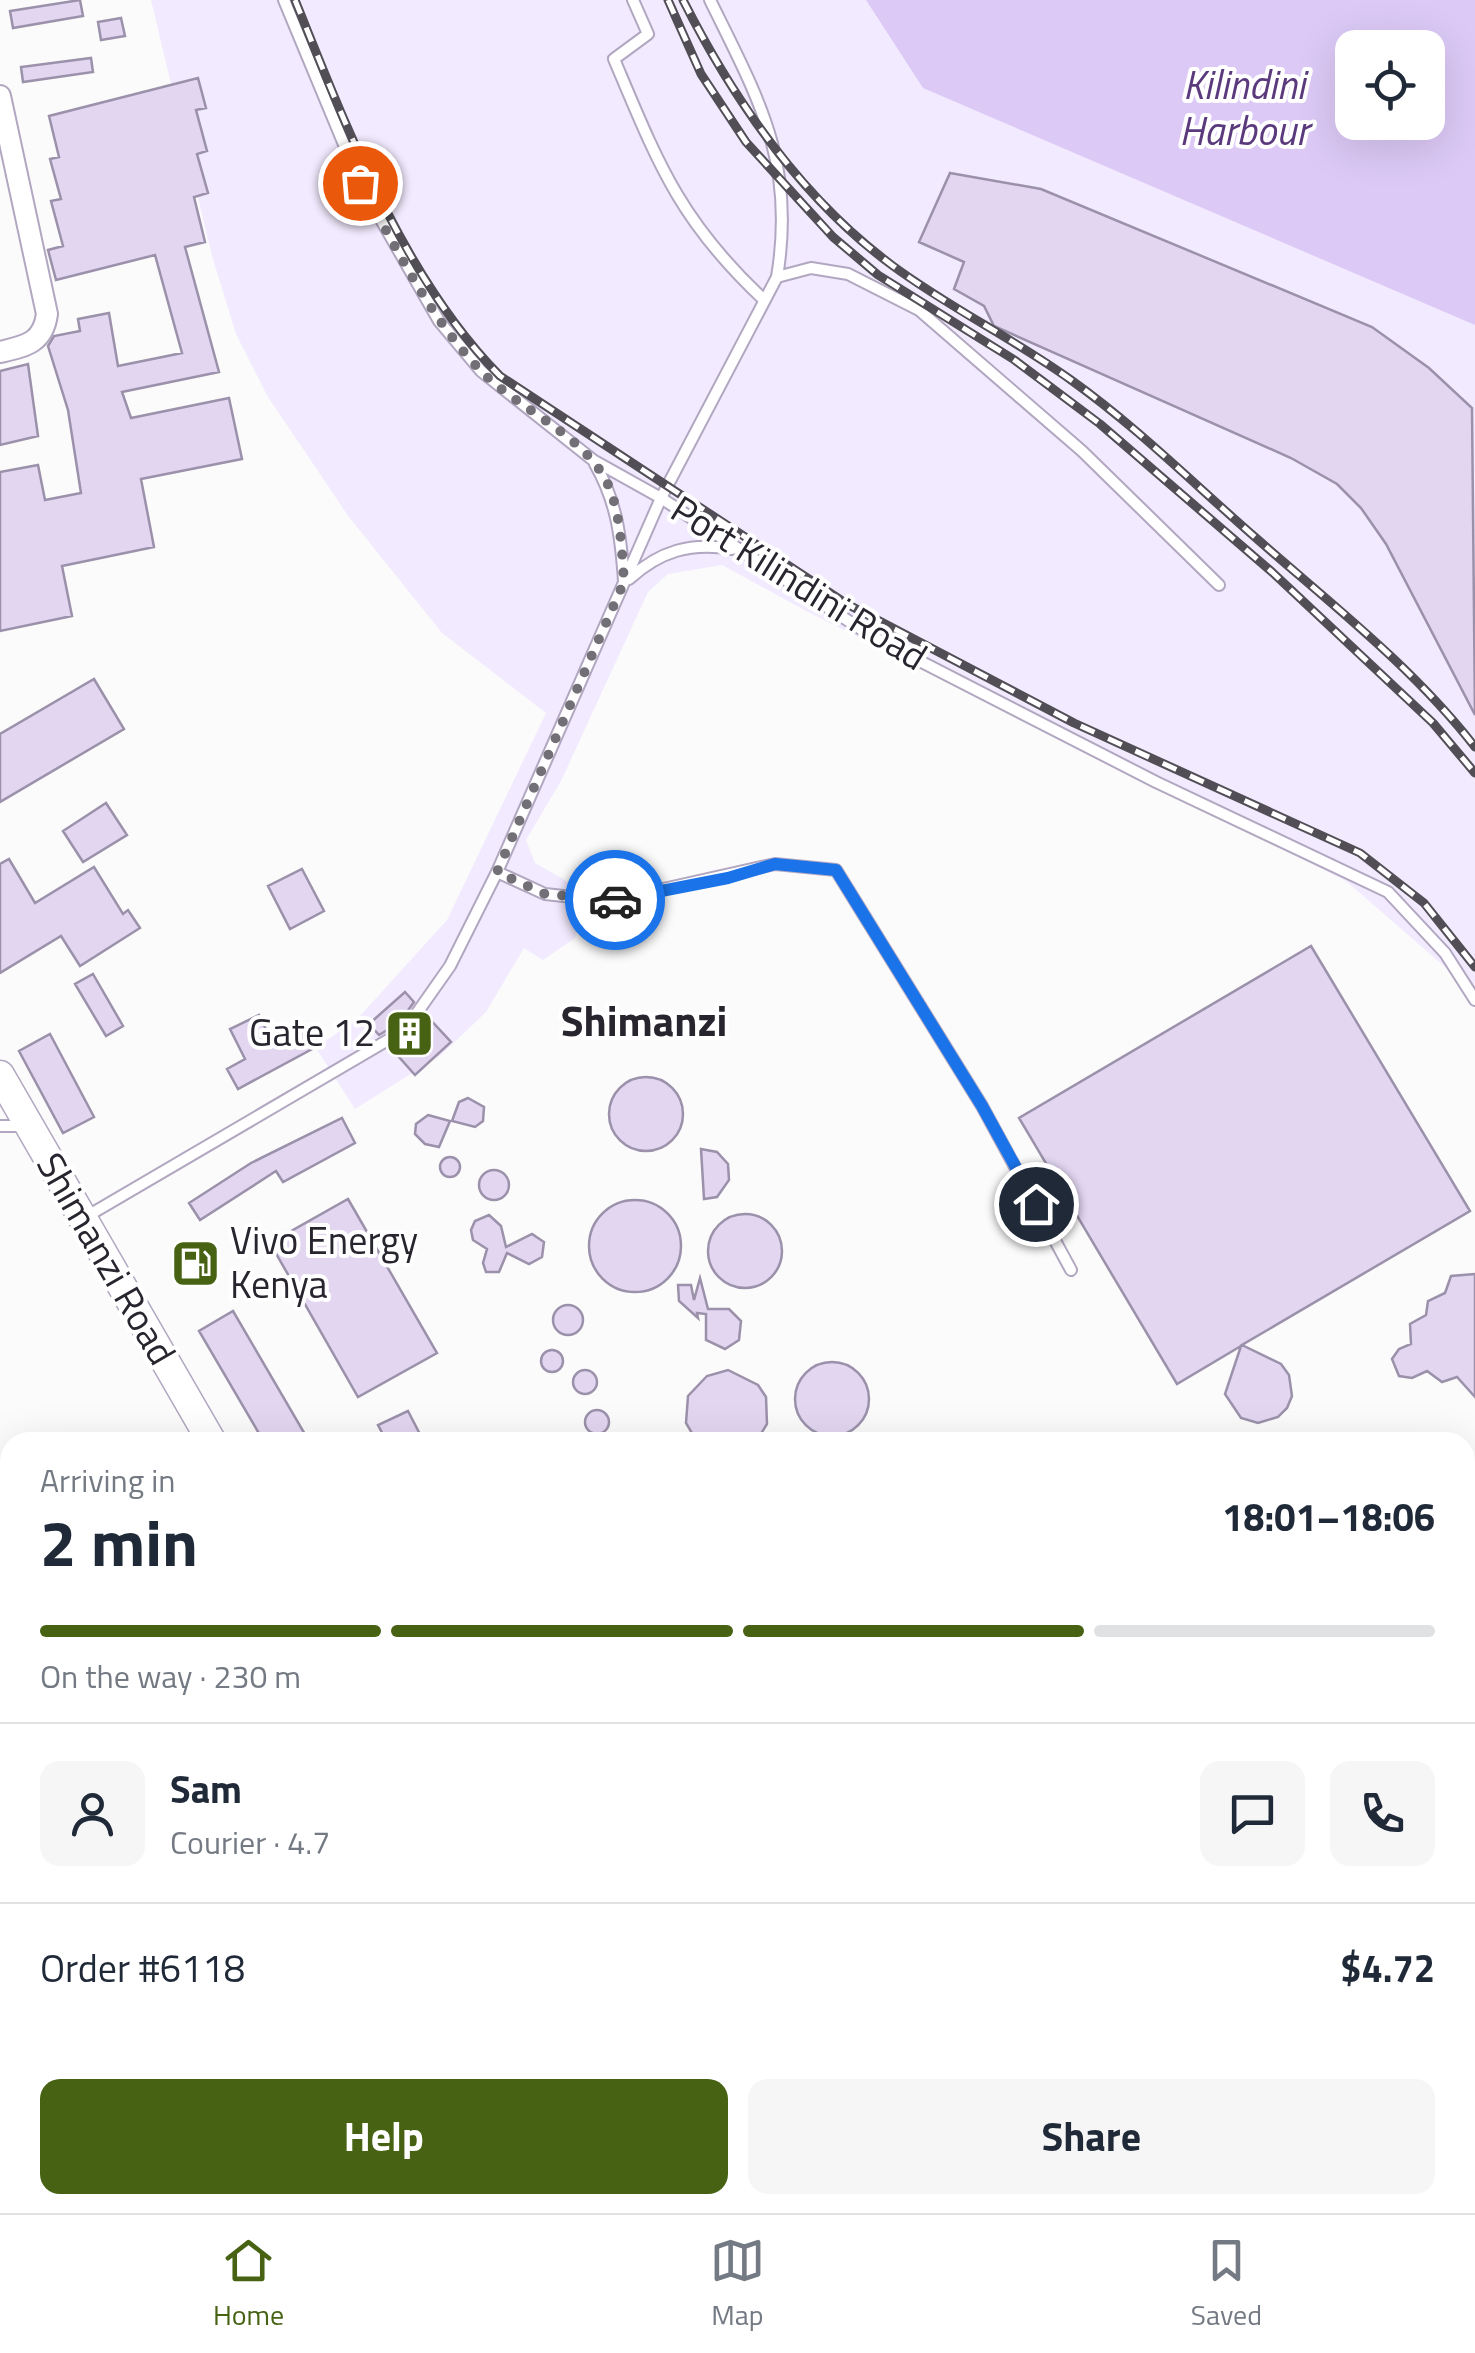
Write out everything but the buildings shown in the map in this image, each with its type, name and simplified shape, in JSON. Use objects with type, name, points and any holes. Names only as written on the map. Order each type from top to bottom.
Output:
[{"type":"main road","name":"Shimanzi Road","points":[[0,1075],[206,1432]]},
{"type":"street","points":[[0,96],[47,314],[45,327],[32,344],[0,352]]},
{"type":"lane","name":"Port Kilindini Road","points":[[284,0],[360,183],[438,321],[480,371],[592,460],[661,498],[873,637],[1156,782],[1388,892],[1444,953],[1475,1000]]},
{"type":"lane","points":[[633,0],[648,34],[614,59],[663,175],[718,257],[763,299]]},
{"type":"lane","points":[[83,1218],[405,1030],[450,966],[497,872],[661,498],[741,352],[776,278],[784,232],[779,166],[767,115],[710,0]]},
{"type":"lane","points":[[776,278],[811,268],[848,274],[919,310],[1082,451],[1218,586]]},
{"type":"lane","points":[[592,460],[610,490],[620,532],[624,582]]},
{"type":"lane","points":[[624,582],[653,557],[685,548],[703,544],[738,550]]},
{"type":"lane","points":[[497,872],[545,894],[610,901],[728,878],[775,864],[836,870],[982,1106],[1071,1270]]},
{"type":"lane","points":[[0,1126],[29,1126]]},
{"type":"shaded area","points":[[151,0],[884,0],[1475,312],[1475,1007],[1452,973],[1346,881],[808,612],[722,565],[668,574],[648,592],[561,781],[526,840],[535,863],[584,891],[575,938],[543,960],[524,948],[486,1012],[441,1055],[355,1109],[316,1048],[358,1018],[447,920],[546,713],[442,633],[349,517],[268,397],[236,334],[212,256]]},
{"type":"water","name":"Kilindini Harbour","points":[[866,0],[1475,0],[1475,325],[923,88]]},
{"type":"railway","points":[[295,0],[357,148],[406,247],[465,337],[500,376],[847,604],[1074,723],[1360,853],[1424,903],[1475,967]]},
{"type":"railway","points":[[668,0],[701,74],[746,142],[833,237],[878,275],[1013,359],[1100,424],[1272,572],[1433,723],[1475,773]]},
{"type":"railway","points":[[683,0],[747,110],[829,210],[893,266],[1049,365],[1119,417],[1370,637],[1425,690],[1475,747]]},
{"type":"way so far","points":[[360,183],[438,321],[480,371],[592,460],[610,490],[620,532],[624,582],[497,872],[545,894],[615,900]]},
{"type":"place","name":"Gate 12","points":[[410,1033]]},
{"type":"place","name":"Vivo Energy Kenya","points":[[195,1263]]},
{"type":"district","name":"Shimanzi","points":[[644,1021]]},
{"type":"route","points":[[615,900],[728,878],[775,864],[836,870],[982,1106],[1036,1204]]}]
